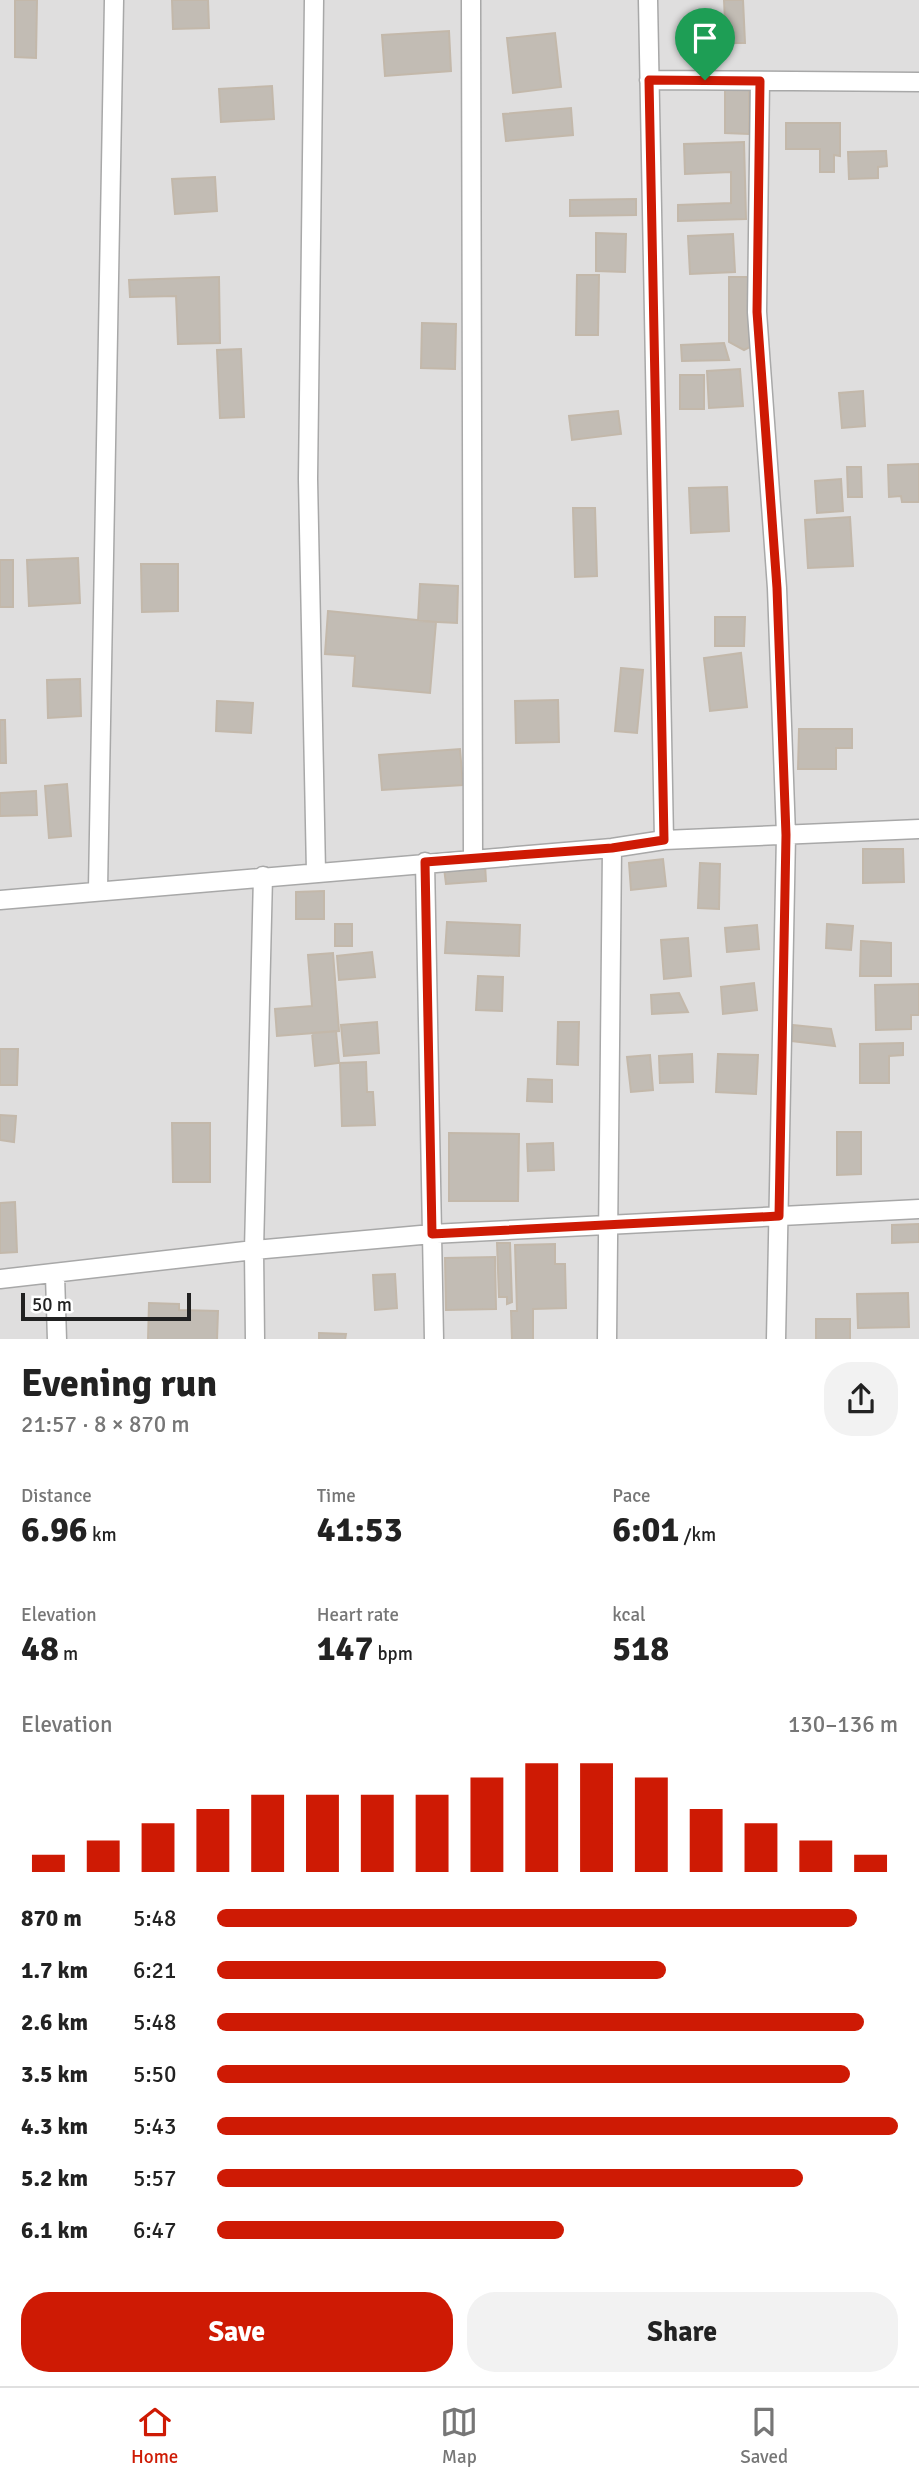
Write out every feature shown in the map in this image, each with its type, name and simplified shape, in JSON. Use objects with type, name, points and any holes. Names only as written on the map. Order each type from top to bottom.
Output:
[{"type":"street","points":[[98,889],[114,0]]},
{"type":"street","points":[[314,0],[308,478],[316,872]]},
{"type":"street","points":[[471,0],[473,860]]},
{"type":"street","points":[[648,0],[664,840]]},
{"type":"street","points":[[649,80],[919,82]]},
{"type":"street","points":[[760,81],[757,312],[777,588],[786,835],[776,1339]]},
{"type":"street","points":[[0,900],[98,889],[612,848],[664,840],[919,829]]},
{"type":"street","points":[[607,1339],[612,848]]},
{"type":"street","points":[[425,862],[434,1339]]},
{"type":"street","points":[[256,1339],[254,1250],[263,876]]},
{"type":"street","points":[[0,1279],[55,1275],[254,1250],[432,1234],[919,1209]]},
{"type":"street","points":[[55,1275],[57,1339]]},
{"type":"shaded area","points":[[0,0],[919,0],[919,1339],[0,1339]]},
{"type":"building","points":[[15,0],[37,0],[36,58],[15,57]]},
{"type":"building","points":[[172,0],[208,0],[209,28],[173,29]]},
{"type":"building","points":[[724,0],[743,0],[745,43],[726,43]]},
{"type":"building","points":[[449,31],[451,71],[385,76],[382,35]]},
{"type":"building","points":[[555,33],[561,87],[513,93],[507,38]]},
{"type":"building","points":[[272,86],[274,119],[221,122],[219,89]]},
{"type":"building","points":[[725,86],[749,86],[749,134],[725,133]]},
{"type":"building","points":[[571,108],[573,135],[506,141],[503,114]]},
{"type":"building","points":[[786,123],[840,123],[840,156],[834,155],[834,172],[820,172],[820,149],[786,149]]},
{"type":"building","points":[[744,142],[746,219],[678,221],[678,205],[731,203],[731,172],[685,174],[684,144]]},
{"type":"building","points":[[886,151],[887,166],[878,167],[878,178],[849,179],[848,152]]},
{"type":"building","points":[[215,177],[217,211],[175,214],[172,179]]},
{"type":"building","points":[[636,199],[636,215],[570,216],[570,200]]},
{"type":"building","points":[[596,233],[626,234],[625,272],[596,271]]},
{"type":"building","points":[[733,234],[735,272],[690,274],[688,236]]},
{"type":"building","points":[[577,275],[599,275],[598,335],[576,335]]},
{"type":"building","points":[[219,277],[220,343],[178,344],[176,296],[130,297],[129,280]]},
{"type":"building","points":[[729,277],[752,277],[752,346],[744,350],[729,342]]},
{"type":"building","points":[[422,323],[456,324],[455,369],[421,368]]},
{"type":"building","points":[[724,343],[729,360],[682,361],[681,345]]},
{"type":"building","points":[[241,349],[244,417],[220,418],[217,350]]},
{"type":"building","points":[[740,369],[743,406],[709,408],[707,371]]},
{"type":"building","points":[[680,375],[704,375],[704,409],[680,409]]},
{"type":"building","points":[[863,391],[865,426],[842,428],[839,393]]},
{"type":"building","points":[[618,411],[621,434],[572,440],[569,416]]},
{"type":"building","points":[[919,464],[919,502],[902,502],[901,496],[889,497],[888,465]]},
{"type":"building","points":[[847,467],[861,467],[862,497],[848,497]]},
{"type":"building","points":[[841,479],[843,511],[817,513],[815,481]]},
{"type":"building","points":[[727,487],[729,531],[691,533],[689,488]]},
{"type":"building","points":[[573,508],[595,508],[597,576],[575,577]]},
{"type":"building","points":[[850,517],[853,566],[808,568],[805,520]]},
{"type":"building","points":[[78,558],[80,603],[29,606],[27,560]]},
{"type":"building","points":[[0,560],[13,560],[13,607],[0,607]]},
{"type":"building","points":[[141,564],[178,564],[178,611],[142,612]]},
{"type":"building","points":[[420,584],[458,586],[457,623],[418,621]]},
{"type":"building","points":[[328,611],[436,622],[430,693],[353,686],[355,656],[325,654]]},
{"type":"building","points":[[715,617],[745,617],[744,646],[715,646]]},
{"type":"building","points":[[741,653],[747,707],[710,711],[704,658]]},
{"type":"building","points":[[621,668],[643,670],[637,733],[615,731]]},
{"type":"building","points":[[80,679],[81,716],[48,718],[47,680]]},
{"type":"building","points":[[558,700],[559,742],[516,743],[515,701]]},
{"type":"building","points":[[217,701],[253,703],[251,733],[216,731]]},
{"type":"building","points":[[0,720],[5,720],[6,763],[0,763]]},
{"type":"building","points":[[799,729],[852,729],[852,748],[836,748],[836,769],[798,769]]},
{"type":"building","points":[[460,749],[463,785],[382,790],[379,755]]},
{"type":"building","points":[[67,784],[71,836],[49,838],[45,786]]},
{"type":"building","points":[[36,791],[37,815],[0,816],[0,793]]},
{"type":"building","points":[[863,849],[903,849],[904,882],[863,883]]},
{"type":"building","points":[[663,859],[666,886],[631,890],[629,863]]},
{"type":"building","points":[[700,863],[720,864],[719,909],[698,908]]},
{"type":"building","points":[[485,864],[486,881],[446,884],[444,868]]},
{"type":"building","points":[[324,891],[324,919],[296,919],[296,892]]},
{"type":"building","points":[[447,922],[520,925],[519,956],[445,953]]},
{"type":"building","points":[[335,924],[352,924],[352,946],[335,946]]},
{"type":"building","points":[[827,924],[853,926],[851,950],[826,948]]},
{"type":"building","points":[[757,925],[759,949],[727,952],[725,928]]},
{"type":"building","points":[[688,938],[691,976],[664,979],[661,940]]},
{"type":"building","points":[[861,941],[891,943],[891,976],[860,976]]},
{"type":"building","points":[[372,952],[375,977],[339,980],[337,956]]},
{"type":"building","points":[[333,953],[339,1031],[277,1036],[275,1009],[312,1006],[308,955]]},
{"type":"building","points":[[478,976],[503,977],[502,1011],[476,1010]]},
{"type":"building","points":[[754,983],[757,1010],[723,1014],[721,987]]},
{"type":"building","points":[[919,984],[919,1015],[911,1015],[911,1029],[876,1030],[875,985]]},
{"type":"building","points":[[679,993],[688,1012],[652,1014],[651,995]]},
{"type":"building","points":[[377,1022],[379,1053],[344,1056],[341,1025]]},
{"type":"building","points":[[558,1022],[579,1022],[578,1065],[557,1064]]},
{"type":"building","points":[[793,1025],[831,1029],[835,1046],[792,1041]]},
{"type":"building","points":[[336,1031],[339,1063],[315,1066],[312,1033]]},
{"type":"building","points":[[903,1043],[903,1055],[889,1056],[889,1083],[860,1083],[860,1044]]},
{"type":"building","points":[[0,1049],[18,1049],[17,1085],[0,1085]]},
{"type":"building","points":[[692,1054],[693,1082],[660,1083],[659,1056]]},
{"type":"building","points":[[718,1054],[758,1055],[756,1094],[716,1092]]},
{"type":"building","points":[[650,1055],[653,1090],[631,1092],[627,1057]]},
{"type":"building","points":[[366,1062],[367,1092],[373,1092],[375,1125],[342,1126],[340,1063]]},
{"type":"building","points":[[528,1079],[552,1080],[552,1102],[527,1101]]},
{"type":"building","points":[[0,1115],[16,1116],[14,1142],[0,1140]]},
{"type":"building","points":[[172,1123],[210,1123],[210,1182],[173,1182]]},
{"type":"building","points":[[837,1132],[861,1132],[861,1174],[837,1175]]},
{"type":"building","points":[[449,1133],[519,1134],[518,1201],[449,1201]]},
{"type":"building","points":[[553,1143],[554,1170],[528,1171],[527,1144]]},
{"type":"building","points":[[15,1202],[17,1252],[0,1253],[0,1203]]},
{"type":"building","points":[[919,1224],[919,1242],[892,1243],[892,1225]]},
{"type":"building","points":[[497,1243],[510,1243],[512,1302],[507,1304],[507,1297],[499,1297]]},
{"type":"building","points":[[555,1244],[555,1264],[565,1264],[566,1308],[533,1309],[533,1339],[512,1339],[511,1311],[517,1311],[515,1245]]},
{"type":"building","points":[[495,1257],[496,1309],[446,1310],[445,1258]]},
{"type":"building","points":[[395,1274],[397,1308],[375,1310],[373,1275]]},
{"type":"building","points":[[908,1293],[909,1327],[858,1328],[857,1294]]},
{"type":"building","points":[[149,1303],[179,1304],[179,1310],[218,1311],[217,1339],[148,1339]]},
{"type":"building","points":[[816,1319],[850,1319],[850,1339],[816,1339]]},
{"type":"building","points":[[319,1333],[346,1334],[345,1339],[319,1339]]},
{"type":"route","points":[[649,80],[705,80],[760,81],[757,312],[777,588],[786,835],[779,1216],[608,1227],[432,1234],[425,862],[612,848],[664,840],[649,80]]}]
